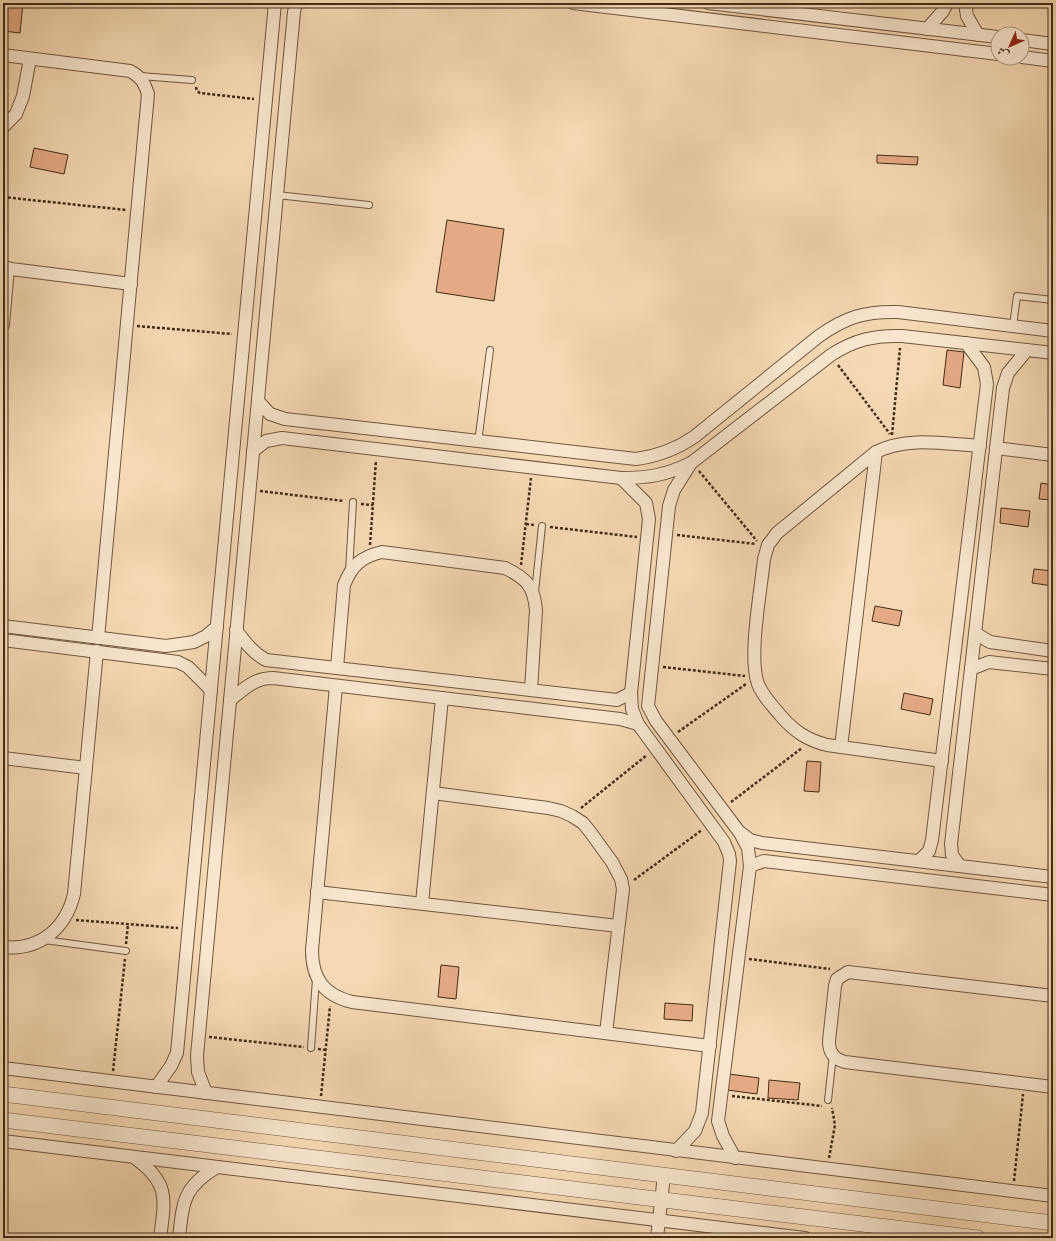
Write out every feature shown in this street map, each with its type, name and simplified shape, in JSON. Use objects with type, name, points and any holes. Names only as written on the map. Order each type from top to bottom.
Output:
[{"type":"street","points":[[573,3],[990,53]]},
{"type":"street","points":[[708,3],[990,36]]},
{"type":"street","points":[[927,29],[943,11],[947,3]]},
{"type":"street","points":[[965,3],[967,16],[978,35]]},
{"type":"street","points":[[156,1087],[171,1066],[177,1053],[275,6],[295,7],[197,1056],[198,1072],[206,1093]]},
{"type":"street","points":[[742,23],[743,7]]},
{"type":"street","points":[[1030,41],[1053,44]]},
{"type":"street","points":[[3,56],[130,71],[140,76],[145,84],[148,94],[98,638]]},
{"type":"street","points":[[1030,58],[1053,61]]},
{"type":"street","points":[[3,127],[16,114],[23,96],[30,59]]},
{"type":"street","points":[[3,325],[6,268],[131,284]]},
{"type":"street","points":[[258,401],[270,414],[285,419],[614,458],[636,459],[657,456],[677,449],[819,336],[837,324],[856,315],[877,312],[898,312],[1053,331]]},
{"type":"street","points":[[253,452],[266,441],[282,438],[621,478],[646,478],[670,473],[692,462],[831,355],[847,345],[864,338],[883,335],[902,336],[1053,354]]},
{"type":"street","points":[[919,862],[931,846],[980,446],[987,375],[984,367],[966,343]]},
{"type":"street","points":[[960,866],[952,855],[951,844],[996,448],[1005,380],[1012,366],[1027,350]]},
{"type":"street","points":[[754,389],[767,405]]},
{"type":"street","points":[[942,761],[841,747],[812,740],[791,727],[765,697],[756,677],[754,657],[764,559],[768,545],[777,533],[876,452],[892,441],[980,446]]},
{"type":"street","points":[[996,448],[1053,455]]},
{"type":"street","points":[[841,747],[876,452]]},
{"type":"street","points":[[692,462],[678,483],[671,498],[648,706],[652,717],[722,808],[740,833],[748,848],[750,866],[718,1121],[720,1129],[735,1158]]},
{"type":"street","points":[[621,478],[646,504],[649,519],[631,693],[632,709],[638,724],[727,848],[730,861],[701,1119],[695,1131],[676,1151]]},
{"type":"street","points":[[227,519],[246,521]]},
{"type":"street","points":[[337,668],[344,585],[349,573],[357,562],[369,555],[382,552],[505,568],[520,575],[529,585],[535,597],[536,610],[531,690]]},
{"type":"street","points":[[3,626],[166,646],[180,646],[194,642],[206,636],[217,627]]},
{"type":"street","points":[[236,630],[258,656],[266,660],[618,700],[631,693]]},
{"type":"street","points":[[975,632],[990,642],[1053,651]]},
{"type":"street","points":[[3,640],[165,659],[178,662],[188,667],[211,690]]},
{"type":"street","points":[[165,659],[166,646]]},
{"type":"street","points":[[3,947],[27,946],[44,940],[56,931],[65,920],[71,907],[74,894],[97,651]]},
{"type":"street","points":[[273,678],[276,661]]},
{"type":"street","points":[[971,669],[989,662],[1053,669]]},
{"type":"street","points":[[230,700],[254,681],[263,678],[273,678],[620,718],[638,724]]},
{"type":"street","points":[[336,686],[312,950],[312,964],[317,978],[332,995],[352,1002],[710,1046]]},
{"type":"street","points":[[422,903],[442,698]]},
{"type":"street","points":[[3,758],[86,768]]},
{"type":"street","points":[[433,793],[561,810],[583,823],[591,832],[612,862],[621,879],[622,889],[606,1033]]},
{"type":"street","points":[[740,833],[750,840],[762,843],[1053,878]]},
{"type":"street","points":[[750,866],[754,863],[764,861],[1053,895]]},
{"type":"street","points":[[317,892],[618,926]]},
{"type":"street","points":[[1053,996],[848,972],[842,974],[835,986],[829,1041],[829,1049],[833,1055],[838,1060],[845,1062],[1053,1087]]},
{"type":"street","points":[[177,1053],[197,1056]]},
{"type":"street","points":[[3,1068],[1053,1196]]},
{"type":"street","points":[[3,1094],[1053,1223]]},
{"type":"street","points":[[3,1120],[978,1238]]},
{"type":"street","points":[[3,1141],[805,1238]]},
{"type":"street","points":[[134,1157],[145,1165],[154,1175],[161,1187],[165,1200],[164,1238]]},
{"type":"street","points":[[179,1238],[183,1202],[189,1191],[197,1182],[217,1167]]},
{"type":"street","points":[[657,1238],[664,1175]]},
{"type":"lane","points":[[140,76],[192,80]]},
{"type":"lane","points":[[277,195],[369,205]]},
{"type":"lane","points":[[1013,326],[1017,296],[1053,300]]},
{"type":"lane","points":[[478,442],[490,350]]},
{"type":"lane","points":[[349,573],[353,502]]},
{"type":"lane","points":[[535,597],[542,526]]},
{"type":"lane","points":[[44,940],[126,950]]},
{"type":"lane","points":[[310,1048],[317,978]]},
{"type":"lane","points":[[828,1100],[833,1055]]},
{"type":"path","points":[[192,80],[196,82],[197,91],[200,93],[266,101]]},
{"type":"path","points":[[3,197],[138,211]]},
{"type":"path","points":[[127,325],[245,334]]},
{"type":"path","points":[[892,441],[902,336]]},
{"type":"path","points":[[831,355],[892,441]]},
{"type":"path","points":[[369,555],[377,449]]},
{"type":"path","points":[[666,534],[760,544],[692,462]]},
{"type":"path","points":[[520,575],[532,468]]},
{"type":"path","points":[[249,490],[373,505]]},
{"type":"path","points":[[526,524],[647,538]]},
{"type":"path","points":[[652,666],[756,677]]},
{"type":"path","points":[[669,739],[756,677]]},
{"type":"path","points":[[722,808],[812,740]]},
{"type":"path","points":[[572,816],[656,748]]},
{"type":"path","points":[[622,889],[710,823]]},
{"type":"path","points":[[65,920],[189,929]]},
{"type":"path","points":[[112,1081],[128,924]]},
{"type":"path","points":[[739,958],[848,972]]},
{"type":"path","points":[[320,1107],[332,995]]},
{"type":"path","points":[[199,1036],[326,1050]]},
{"type":"path","points":[[1013,1191],[1024,1084]]},
{"type":"path","points":[[721,1095],[822,1106],[826,1105],[828,1100]]},
{"type":"path","points":[[827,1169],[835,1125],[833,1112],[828,1100]]},
{"type":"building","points":[[6,3],[23,3],[20,33],[3,31]]},
{"type":"building","points":[[34,148],[68,155],[64,174],[30,167]]},
{"type":"building","points":[[877,155],[918,157],[917,165],[877,163]]},
{"type":"building","points":[[447,220],[504,229],[494,301],[436,292]]},
{"type":"building","points":[[947,350],[964,352],[960,388],[943,385]]},
{"type":"building","points":[[1041,483],[1053,485],[1053,500],[1039,499]]},
{"type":"building","points":[[1001,508],[1030,511],[1028,527],[1000,523]]},
{"type":"building","points":[[1034,569],[1053,571],[1053,586],[1032,583]]},
{"type":"building","points":[[875,606],[902,611],[899,626],[872,621]]},
{"type":"building","points":[[904,693],[933,699],[930,715],[901,709]]},
{"type":"building","points":[[807,761],[821,762],[819,792],[804,791]]},
{"type":"building","points":[[441,965],[459,967],[456,999],[438,997]]},
{"type":"building","points":[[665,1003],[693,1005],[692,1021],[664,1019]]},
{"type":"building","points":[[729,1074],[759,1078],[757,1094],[727,1090]]},
{"type":"building","points":[[769,1080],[800,1083],[798,1100],[768,1098]]}]
